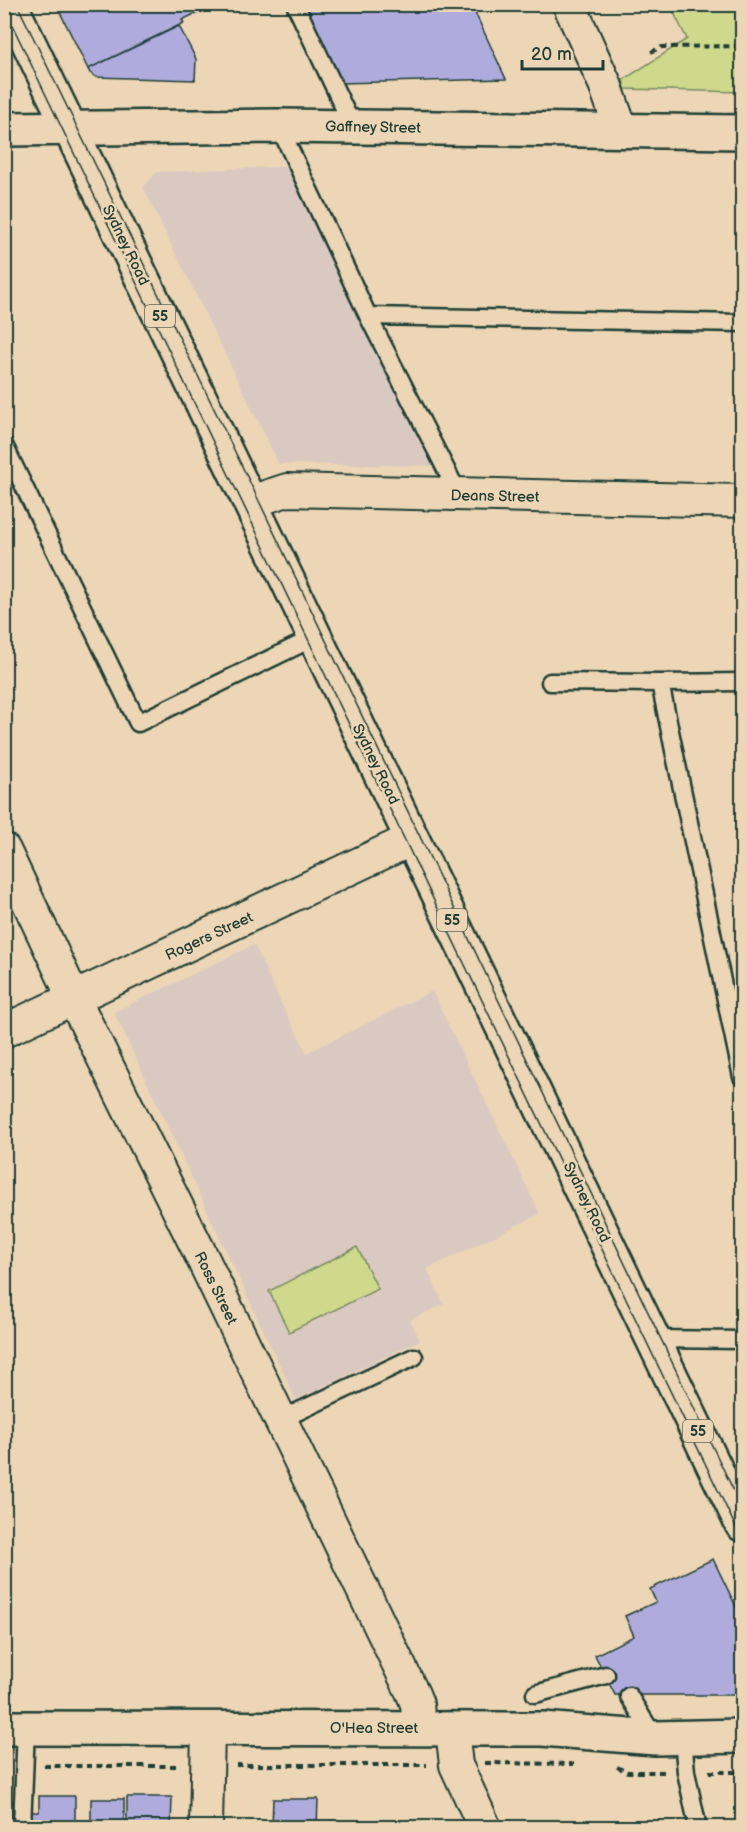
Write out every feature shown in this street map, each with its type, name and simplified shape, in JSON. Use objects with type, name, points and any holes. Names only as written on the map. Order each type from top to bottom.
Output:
[{"type":"main road","name":"Sydney Road","points":[[10,4],[742,1524]]},
{"type":"main road","name":"Gaffney Street","points":[[4,129],[279,126],[742,132]]},
{"type":"main road","name":"O'Hea Street","points":[[15,1728],[542,1729],[669,1738],[742,1736]]},
{"type":"street","points":[[569,4],[606,84],[621,130]]},
{"type":"street","name":"Deans Street","points":[[250,502],[287,490],[742,501]]},
{"type":"street","name":"Rogers Street","points":[[4,1031],[412,839]]},
{"type":"street","name":"Ross Street","points":[[4,850],[74,999],[413,1694],[417,1704],[419,1728]]},
{"type":"street","points":[[206,1827],[208,1728]]},
{"type":"street","points":[[452,1729],[456,1765],[485,1827]]},
{"type":"lane","points":[[295,4],[353,127]]},
{"type":"lane","points":[[279,126],[368,316],[459,495]]},
{"type":"lane","points":[[368,316],[742,323]]},
{"type":"lane","points":[[4,445],[138,723],[315,637]]},
{"type":"lane","points":[[550,682],[742,682]]},
{"type":"lane","points":[[660,683],[742,1077]]},
{"type":"lane","points":[[653,1339],[742,1340]]},
{"type":"lane","points":[[280,1420],[414,1357]]},
{"type":"lane","points":[[535,1694],[606,1675]]},
{"type":"lane","points":[[629,1696],[669,1738],[686,1772],[698,1827]]},
{"type":"lane","points":[[15,1728],[23,1766],[22,1827]]},
{"type":"path","points":[[651,52],[662,47],[742,46]]},
{"type":"path","points":[[23,1766],[578,1764]]},
{"type":"path","points":[[611,1764],[628,1772]]},
{"type":"shaded area","points":[[296,166],[444,466],[279,464],[143,187],[157,172]]},
{"type":"shaded area","points":[[254,945],[307,1053],[432,991],[540,1214],[427,1269],[444,1304],[410,1320],[420,1340],[296,1400],[114,1012]]},
{"type":"green space","points":[[670,5],[742,5],[742,92],[625,89],[623,80],[687,39]]},
{"type":"green space","points":[[357,1247],[378,1289],[289,1332],[269,1291]]},
{"type":"building","points":[[56,4],[215,4],[182,20],[184,23],[88,69]]},
{"type":"building","points":[[308,4],[471,4],[506,79],[339,83],[302,7]]},
{"type":"building","points":[[179,26],[196,59],[195,80],[96,77],[88,69]]},
{"type":"building","points":[[713,1559],[742,1619],[742,1695],[615,1695],[595,1655],[634,1636],[625,1616],[656,1602],[650,1589]]},
{"type":"building","points":[[39,1796],[75,1796],[75,1828],[28,1828],[28,1812],[39,1812]]},
{"type":"building","points":[[127,1797],[172,1797],[171,1828],[130,1828],[127,1826]]},
{"type":"building","points":[[91,1799],[124,1799],[124,1828],[91,1828]]},
{"type":"building","points":[[273,1799],[318,1799],[317,1828],[272,1828]]},
{"type":"building","points":[[4,1800],[13,1800],[13,1828],[4,1828]]},
{"type":"tram line","points":[[17,4],[258,499],[742,1508]]},
{"type":"tram line","points":[[4,8],[742,1540]]}]
